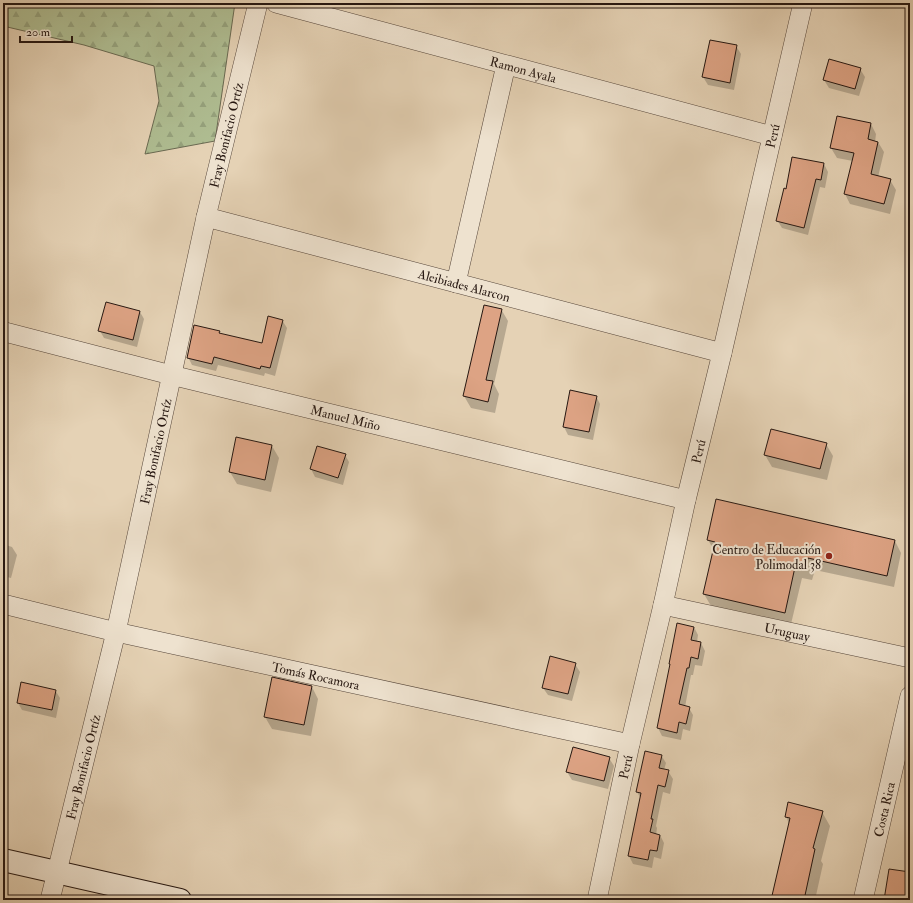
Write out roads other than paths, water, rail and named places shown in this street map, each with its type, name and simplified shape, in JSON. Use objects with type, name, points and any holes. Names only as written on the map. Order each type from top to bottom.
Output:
[{"type":"main road","points":[[3,860],[180,900]]},
{"type":"street","name":"Fray Bonifacio Ortíz","points":[[50,900],[116,632],[206,217],[258,3]]},
{"type":"street","name":"Ramon Ayala","points":[[276,3],[772,136]]},
{"type":"street","name":"Perú","points":[[597,900],[630,744],[664,605],[686,500],[722,353],[802,3]]},
{"type":"street","points":[[456,283],[506,65]]},
{"type":"street","name":"Aleibiades Alarcon","points":[[206,217],[722,353]]},
{"type":"street","name":"Manuel Miño","points":[[6,332],[172,375],[686,500]]},
{"type":"street","name":"Tomás Rocamora","points":[[3,604],[116,632],[630,744]]},
{"type":"street","name":"Uruguay","points":[[664,605],[910,658]]},
{"type":"street","name":"Costa Rica","points":[[863,900],[910,696]]},
{"type":"place","name":"Centro de Educación Polimodal 38","points":[[829,556]]}]
